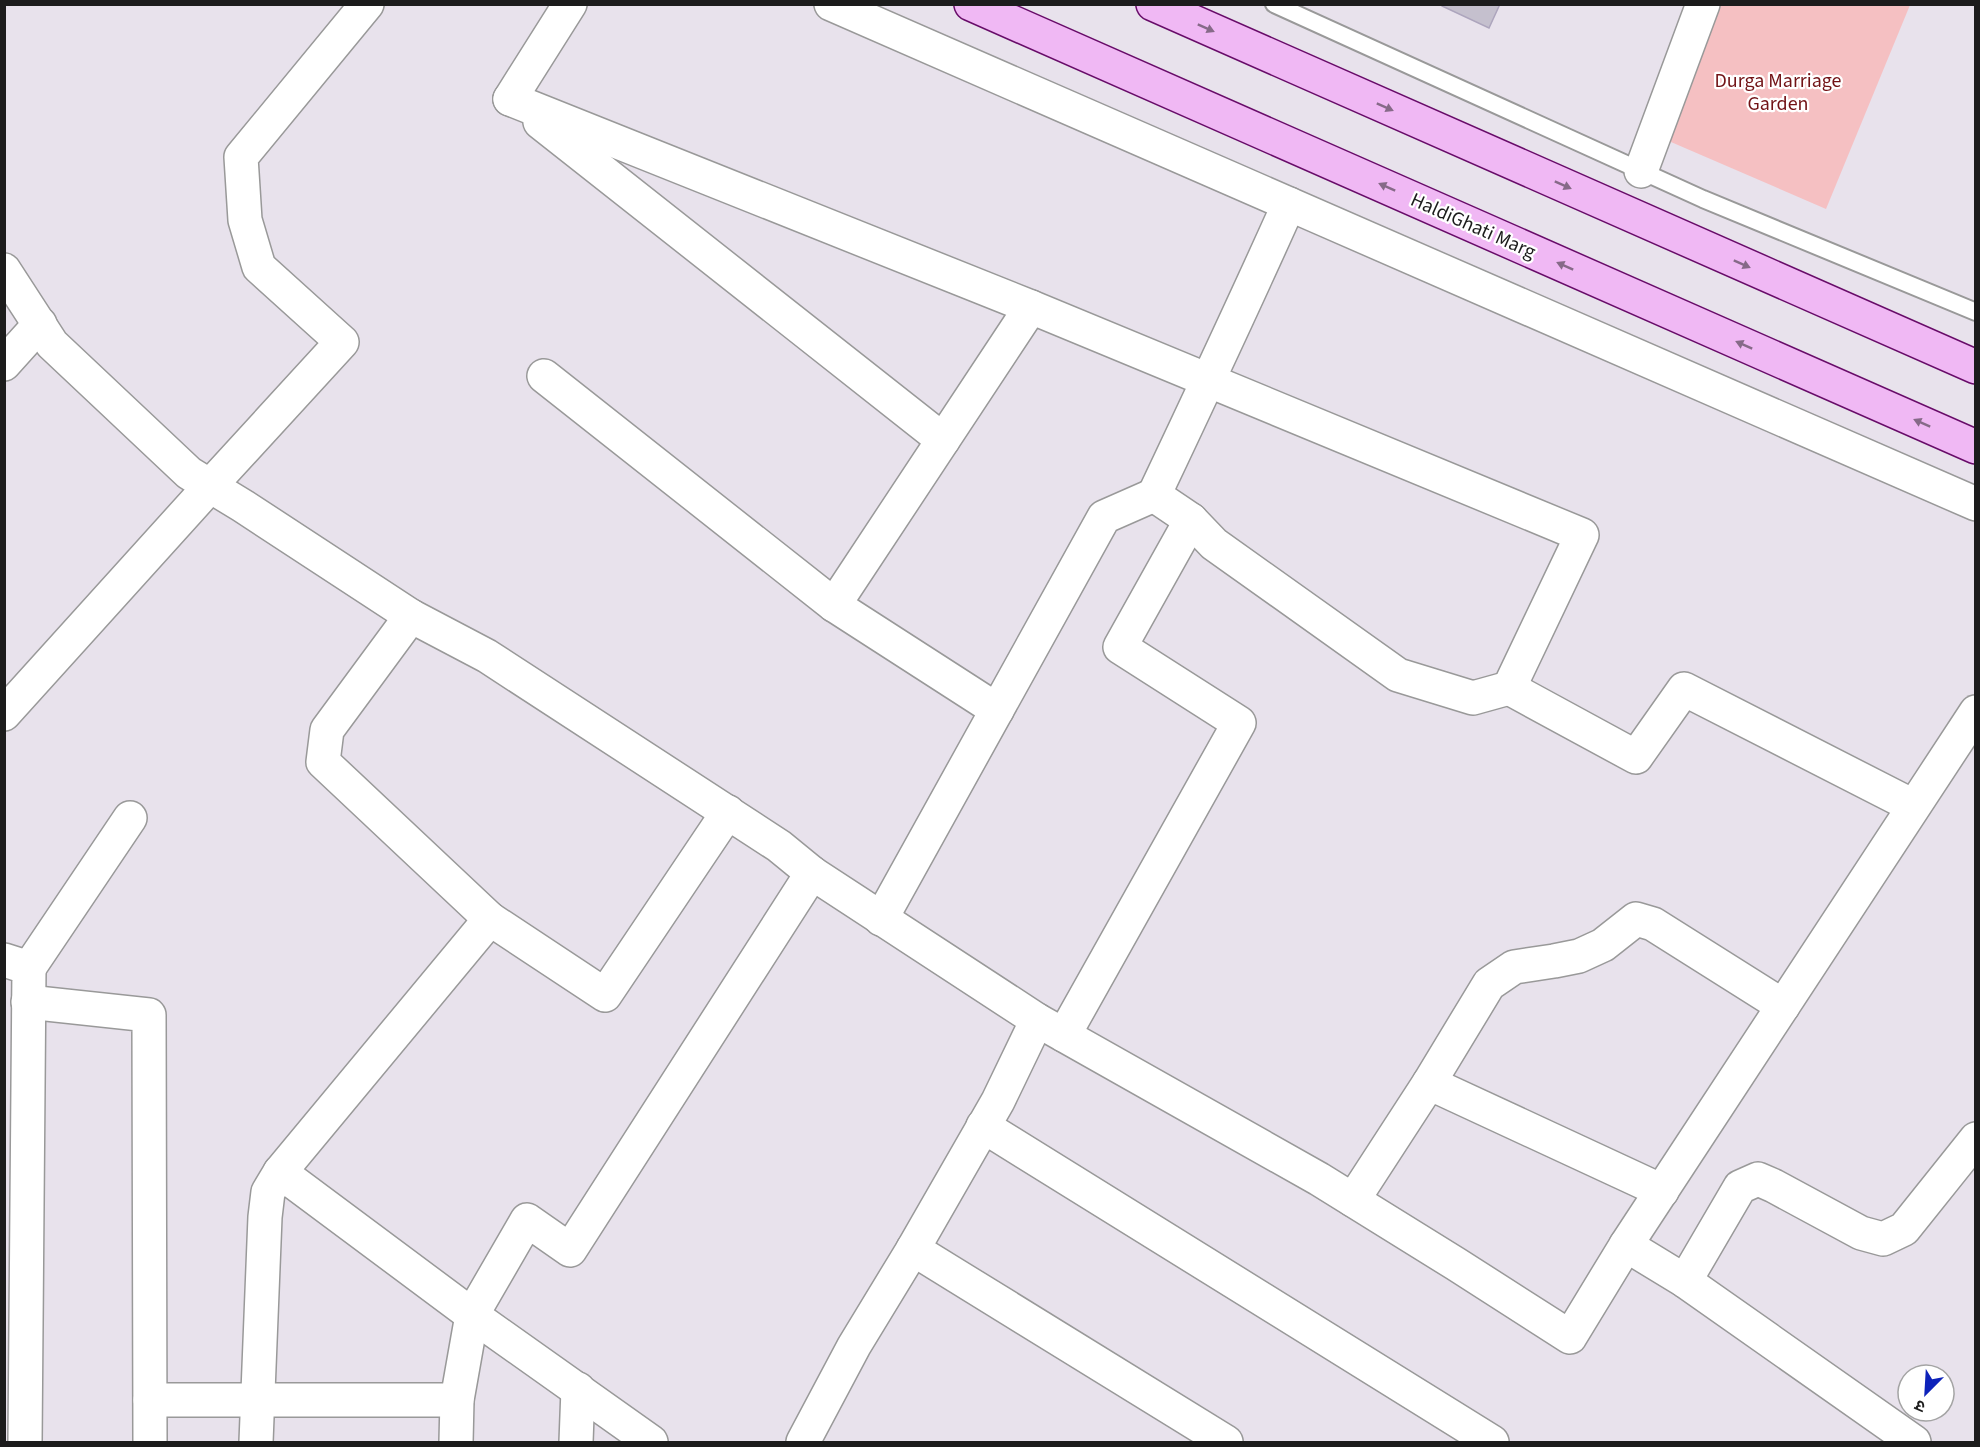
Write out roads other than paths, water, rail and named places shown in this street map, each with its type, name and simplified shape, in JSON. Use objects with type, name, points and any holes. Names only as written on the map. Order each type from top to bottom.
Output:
[{"type":"street","points":[[4,714],[342,342],[259,267],[245,220],[241,157],[367,4]]},
{"type":"street","points":[[510,99],[570,4]]},
{"type":"street","points":[[831,4],[1976,504]]},
{"type":"street","name":"HaldiGhati Marg","points":[[971,4],[1976,447]]},
{"type":"street","points":[[1153,4],[1976,367]]},
{"type":"street","points":[[1641,171],[1703,4]]},
{"type":"street","points":[[510,99],[1031,307],[1582,535],[1509,688]]},
{"type":"street","points":[[510,99],[943,440]]},
{"type":"street","points":[[881,919],[1104,517],[1154,495],[1289,204]]},
{"type":"street","points":[[4,270],[52,344],[189,474],[411,616],[488,656],[779,846],[812,873],[881,919],[1051,1028],[1319,1179],[1569,1337],[1626,1245],[1976,712]]},
{"type":"street","points":[[834,605],[1031,307]]},
{"type":"street","points":[[4,364],[40,324]]},
{"type":"street","points":[[544,376],[834,605],[997,710]]},
{"type":"street","points":[[1154,495],[1191,520],[1214,544],[1398,675],[1473,698],[1509,688],[1636,757],[1684,689],[1913,806]]},
{"type":"street","points":[[803,1443],[854,1346],[914,1249],[998,1101],[1051,1028],[1239,723],[1120,646],[1191,520]]},
{"type":"street","points":[[411,616],[327,730],[323,762],[490,919],[605,994],[728,812]]},
{"type":"street","points":[[25,1443],[15,1260],[28,1002],[17,964],[130,818]]},
{"type":"street","points":[[456,1443],[457,1400],[472,1315],[527,1220],[570,1250],[812,873]]},
{"type":"street","points":[[256,1443],[265,1217],[268,1192],[280,1172],[490,919]]},
{"type":"street","points":[[1353,1200],[1429,1083],[1489,984],[1514,967],[1554,962],[1587,952],[1603,945],[1636,919],[1653,924],[1783,1006]]},
{"type":"street","points":[[28,1002],[149,1015],[150,1443]]},
{"type":"street","points":[[1429,1083],[1662,1191]]},
{"type":"street","points":[[983,1126],[1492,1443]]},
{"type":"street","points":[[1685,1281],[1740,1187],[1758,1179],[1861,1233],[1883,1239],[1904,1229],[1976,1139]]},
{"type":"street","points":[[280,1172],[472,1315],[651,1443]]},
{"type":"street","points":[[1626,1245],[1685,1281],[1914,1443]]},
{"type":"street","points":[[914,1249],[1191,1433],[1226,1443]]},
{"type":"street","points":[[576,1443],[578,1389]]},
{"type":"street","points":[[150,1400],[457,1400]]},
{"type":"lane","points":[[1274,4],[1703,199],[1976,312]]},
{"type":"park label","name":"Durga Marriage Garden","points":[[1778,92]]}]
